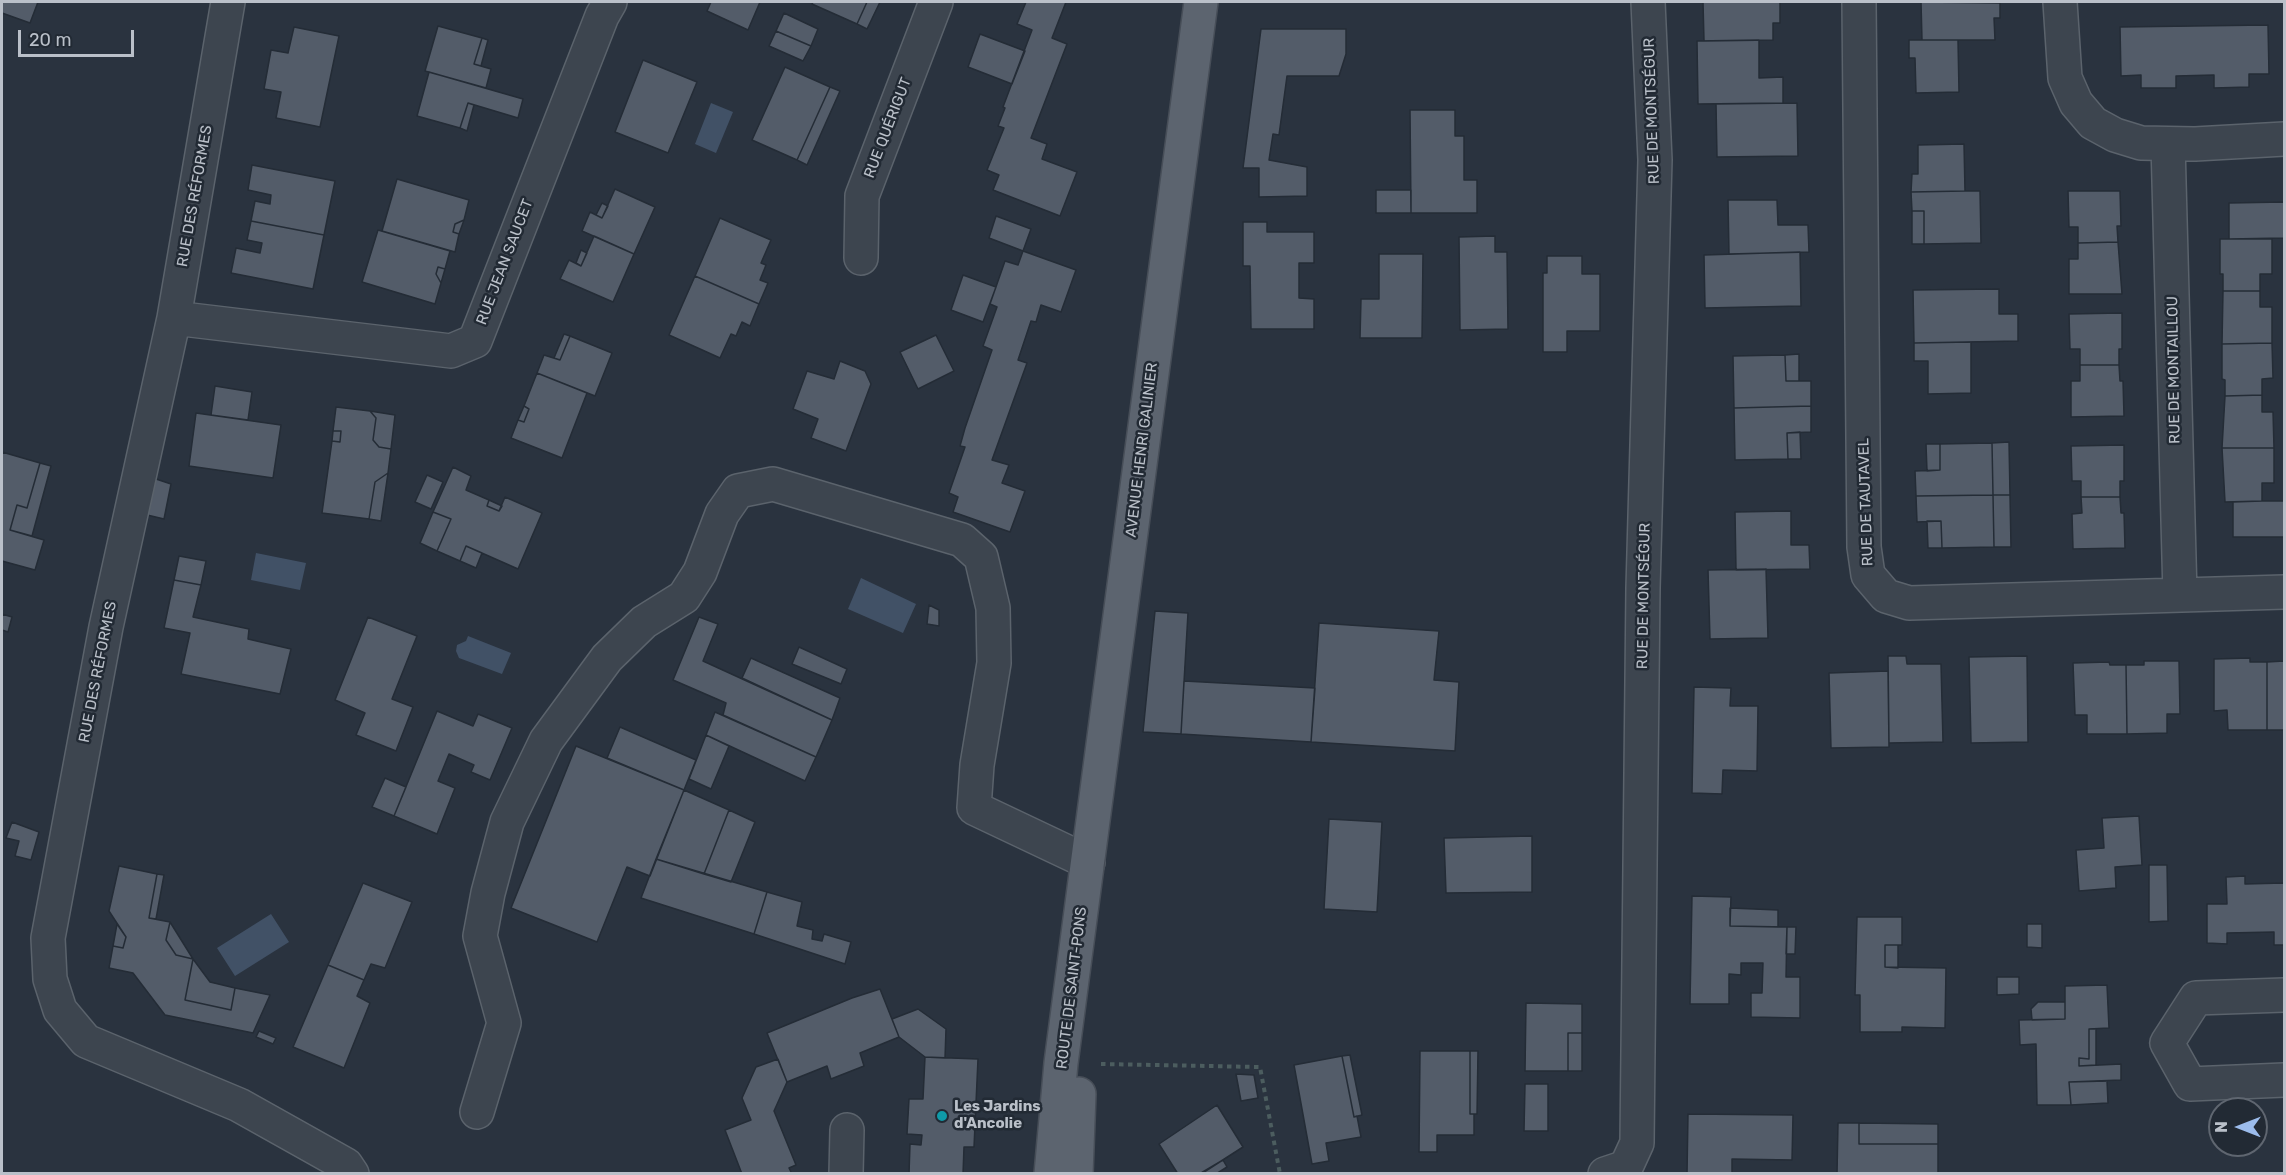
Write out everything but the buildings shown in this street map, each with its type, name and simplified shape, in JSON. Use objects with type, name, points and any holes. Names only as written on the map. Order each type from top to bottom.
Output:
[{"type":"main road","name":"AVENUE HENRI GALINIER","points":[[1083,898],[1201,2]]},
{"type":"main road","name":"ROUTE DE SAINT-PONS","points":[[1076,1173],[1083,898]]},
{"type":"main road","name":"ROUTE DE SAINT-PONS","points":[[1051,1173],[1061,1063],[1083,898]]},
{"type":"street","name":"RUE DES RÉFORMES","points":[[228,2],[174,318],[101,650],[48,938],[50,980],[60,1010],[86,1041],[239,1105],[346,1165],[352,1173]]},
{"type":"street","name":"RUE JEAN SAUCET","points":[[174,318],[451,351],[475,341],[602,16],[610,2]]},
{"type":"street","name":"RUE QUÉRIGUT","points":[[861,258],[862,196],[936,2]]},
{"type":"street","name":"RUE DE MONTSÉGUR","points":[[1605,1173],[1626,1167],[1637,1143],[1643,588],[1655,159],[1648,2]]},
{"type":"street","name":"RUE DE TAUTAVEL","points":[[1859,2],[1864,547],[1868,575],[1886,596],[1910,603],[2284,592]]},
{"type":"street","points":[[2060,2],[2065,78],[2076,103],[2093,123],[2115,135],[2141,143],[2284,139]]},
{"type":"street","name":"RUE DE MONTAILLOU","points":[[2168,144],[2180,595]]},
{"type":"street","points":[[477,1112],[504,1023],[480,936],[488,893],[507,822],[546,741],[608,658],[644,622],[684,597],[700,572],[722,514],[738,491],[773,484],[962,540],[981,557],[993,608],[994,663],[977,765],[974,808],[1088,862]]},
{"type":"street","points":[[2284,995],[2196,998],[2167,1043],[2190,1084],[2284,1080]]},
{"type":"street","points":[[846,1173],[847,1130]]},
{"type":"path","points":[[1080,1064],[1260,1067],[1280,1173]]},
{"type":"water","points":[[711,103],[733,112],[716,153],[695,144]]},
{"type":"water","points":[[256,553],[306,563],[300,590],[251,580]]},
{"type":"water","points":[[861,578],[916,604],[903,633],[848,609]]},
{"type":"water","points":[[468,636],[511,653],[502,674],[459,658],[456,651],[457,645],[466,641]]},
{"type":"water","points":[[271,914],[289,942],[235,976],[217,948]]},
{"type":"place","name":"Les Jardins d'Ancolie","points":[[942,1116]]}]
